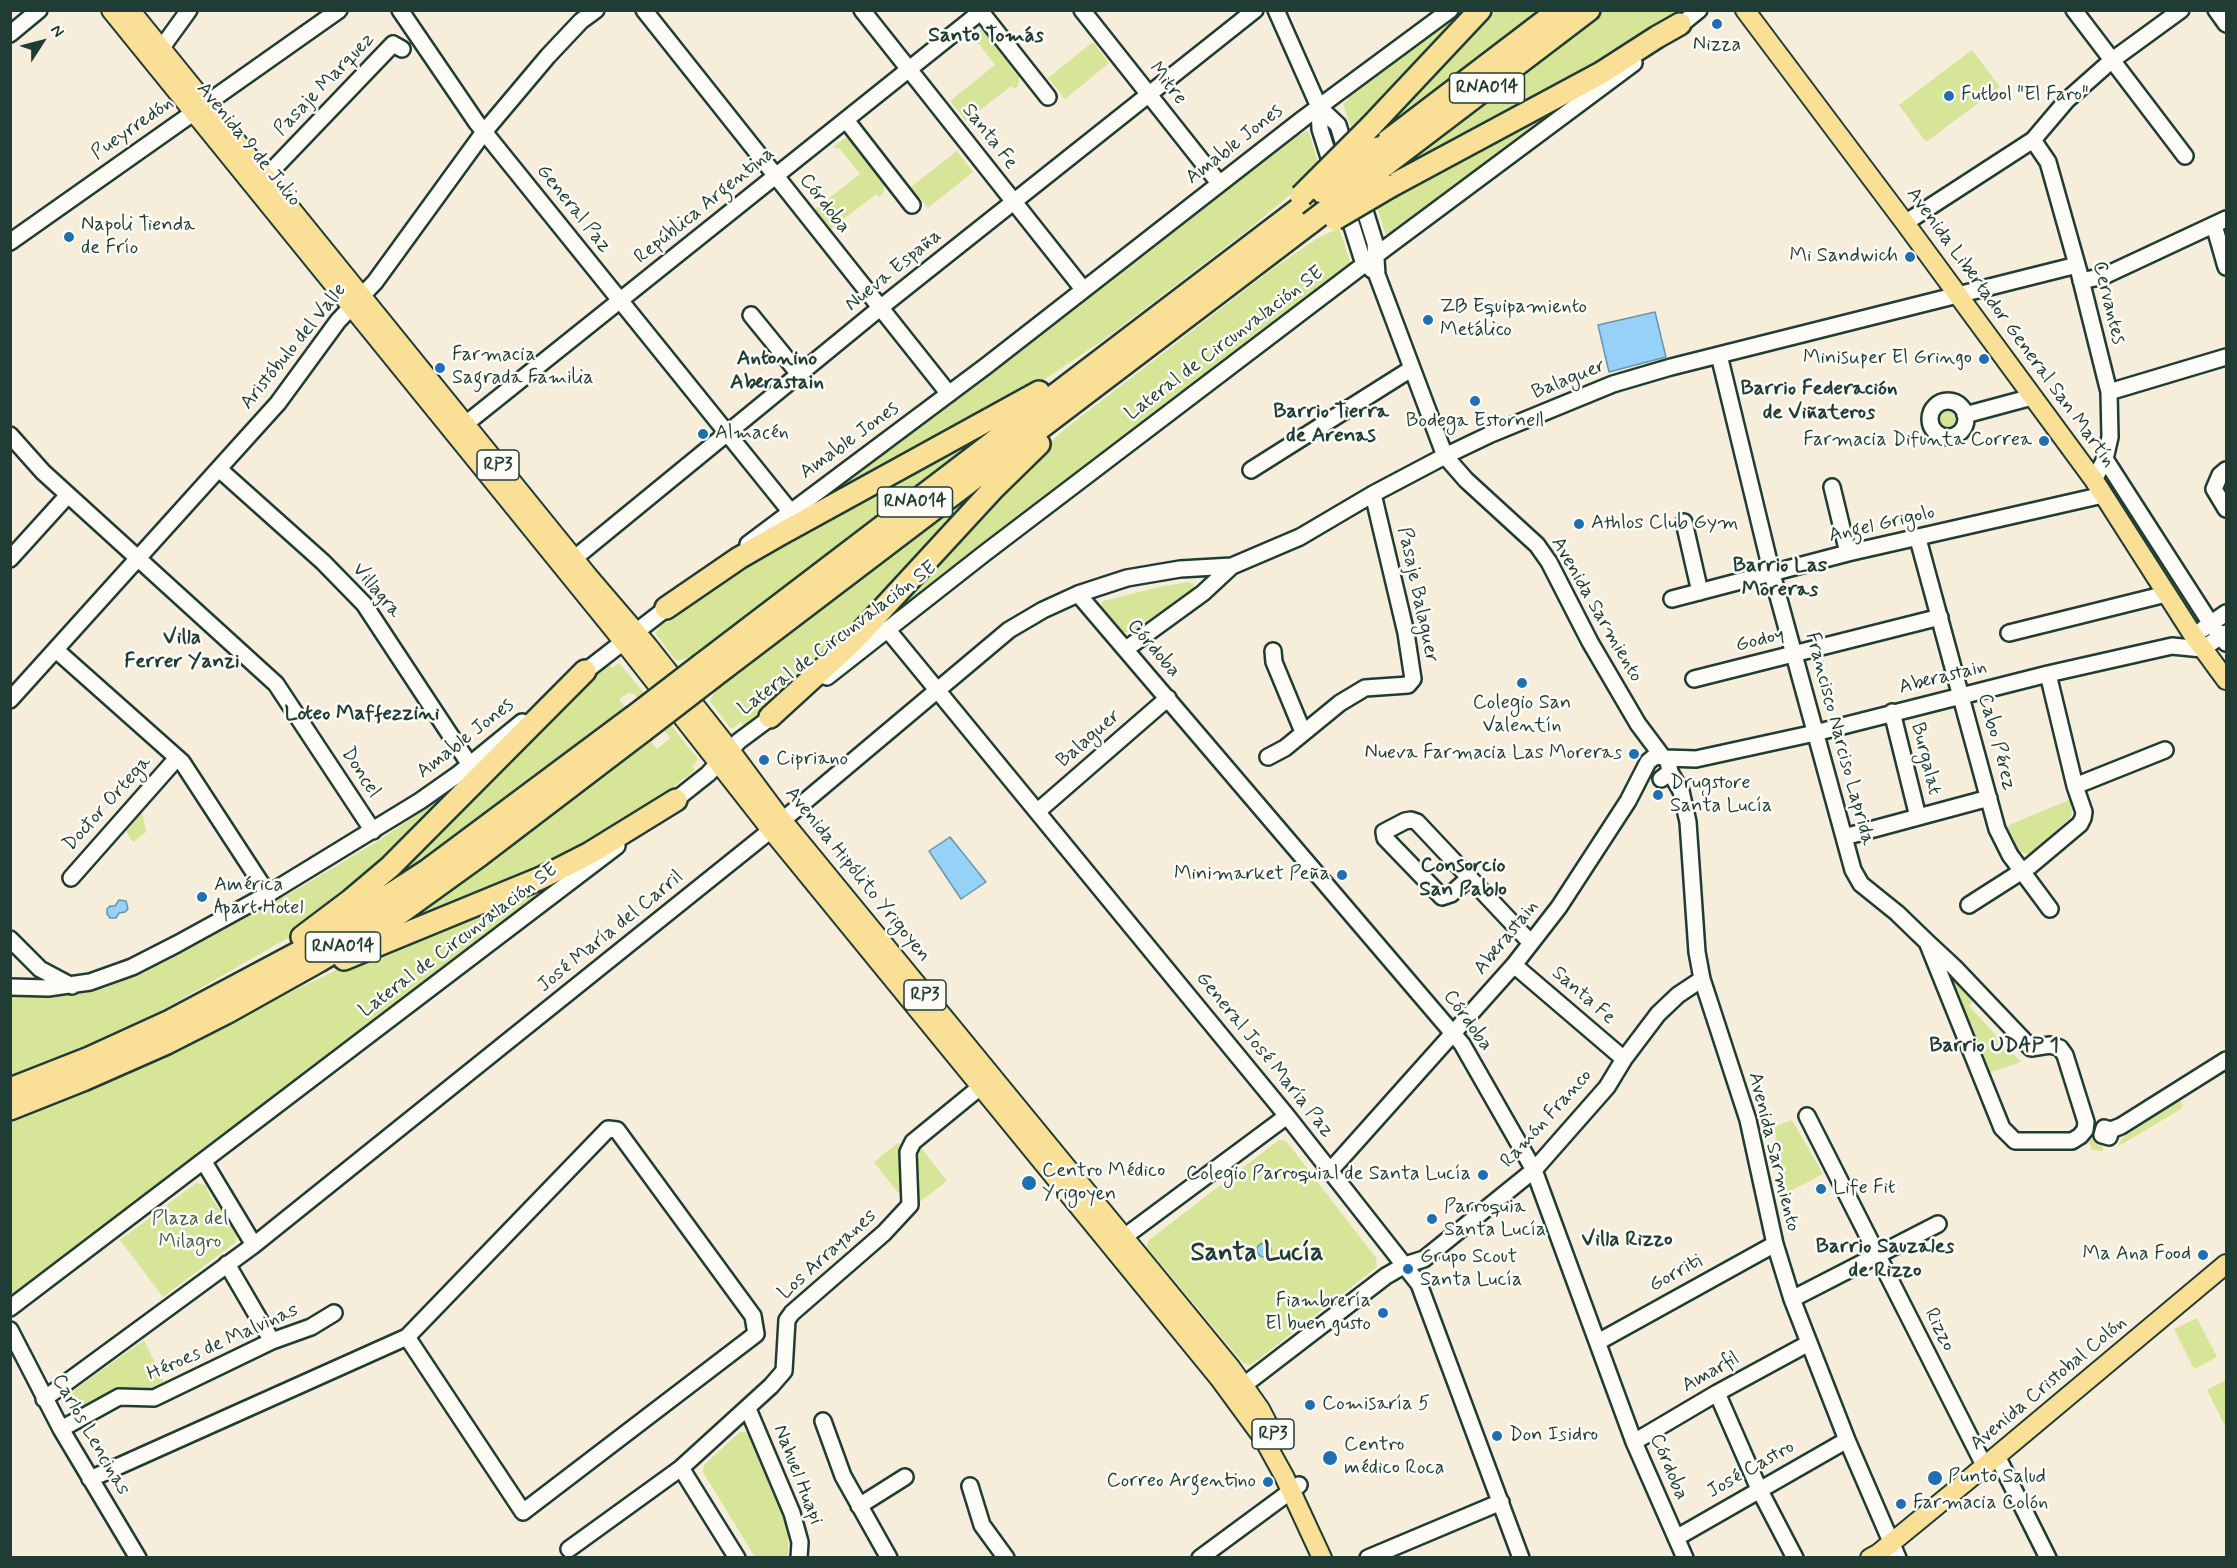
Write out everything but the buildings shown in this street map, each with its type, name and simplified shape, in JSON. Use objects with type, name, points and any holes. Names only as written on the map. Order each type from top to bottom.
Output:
[{"type":"highway","points":[[1307,214],[1371,126],[1480,10]]},
{"type":"highway","name":"RNA014","points":[[1384,167],[1559,10]]},
{"type":"highway","name":"RNA014","points":[[10,1109],[127,1061],[226,1013],[400,913],[479,856],[638,724],[1127,340],[1307,214],[1384,167],[1589,10]]},
{"type":"highway","points":[[1384,167],[1575,87],[1680,24]]},
{"type":"highway","name":"RNA014","points":[[708,670],[1120,368],[1233,282],[1307,214]]},
{"type":"highway","points":[[666,608],[739,558],[998,416],[1127,340]]},
{"type":"highway","points":[[770,717],[853,642],[1006,476],[1120,368]]},
{"type":"highway","points":[[170,1021],[291,944],[372,883],[420,839],[585,670]]},
{"type":"highway","name":"RNA014","points":[[10,1089],[89,1058],[170,1021],[280,963],[379,903],[638,724]]},
{"type":"highway","points":[[226,1013],[344,959],[541,878],[590,853],[676,800]]},
{"type":"main road","name":"Avenida 9 de Julio","points":[[111,10],[156,55],[356,302]]},
{"type":"main road","name":"Avenida 9 de Julio","points":[[130,10],[156,55]]},
{"type":"main road","name":"Avenida Libertador General San Martín","points":[[1745,10],[2099,487],[2166,594],[2226,680]]},
{"type":"main road","name":"Avenida Hipólito Yrigoyen","points":[[356,302],[628,637],[648,646],[724,757],[777,825],[1238,1390],[1260,1409],[1293,1470],[1295,1488],[1322,1557]]},
{"type":"main road","name":"Avenida Cristobal Colón","points":[[1870,1557],[1895,1550],[1991,1461],[2226,1264]]},
{"type":"main road","name":"Avenida Hipólito Yrigoyen","points":[[1295,1488],[1333,1557]]},
{"type":"street","points":[[10,34],[39,10]]},
{"type":"street","points":[[156,55],[189,10]]},
{"type":"street","name":"Pueyrredón","points":[[10,242],[339,10]]},
{"type":"street","name":"General Paz","points":[[400,10],[484,132],[790,511]]},
{"type":"street","name":"Aristóbulo del Valle","points":[[10,700],[278,403],[338,321],[375,282],[484,132],[548,56],[581,21],[596,10]]},
{"type":"street","name":"Córdoba","points":[[644,10],[949,394]]},
{"type":"street","name":"Santa Fe","points":[[862,10],[1083,289]]},
{"type":"street","name":"Mitre","points":[[1082,10],[1219,183]]},
{"type":"street","name":"Nueva España","points":[[569,564],[880,308],[1255,10]]},
{"type":"street","name":"Avenida Sarmiento","points":[[1276,10],[1319,107],[1320,129],[1362,258],[1371,259],[1445,456],[1466,480],[1537,545],[1549,562],[1590,642],[1664,769],[1681,791],[1690,835],[1697,952],[1702,980],[1748,1120],[1774,1244],[1792,1299],[1847,1440],[1895,1550]]},
{"type":"street","name":"Amable Jones","points":[[12,987],[72,986],[105,978],[132,967],[268,894],[439,789],[585,670],[790,511],[949,394],[1219,183],[1450,10]]},
{"type":"street","name":"Lateral de Circunvalación SE","points":[[10,1308],[676,800],[708,774],[739,741],[770,717],[802,696],[994,546],[1371,259],[1630,66],[1699,10]]},
{"type":"street","points":[[2074,10],[2110,61],[2185,156]]},
{"type":"street","points":[[1905,223],[2033,140],[2067,100],[2110,61],[2181,10]]},
{"type":"street","points":[[2216,10],[2226,24]]},
{"type":"street","points":[[982,11],[1047,97]]},
{"type":"street","name":"República Argentina","points":[[459,429],[982,11]]},
{"type":"street","name":"Pasaje Marquez","points":[[260,184],[393,44],[402,49]]},
{"type":"street","points":[[846,120],[912,205]]},
{"type":"street","name":"Cervantes","points":[[2033,140],[2048,162],[2109,392],[2110,437],[2099,487]]},
{"type":"street","points":[[2081,281],[2104,276],[2220,222],[2226,267]]},
{"type":"street","name":"Balaguer","points":[[1126,649],[1203,593],[1232,566],[1300,537],[1373,494],[1491,434],[1613,384],[1956,294],[2077,265]]},
{"type":"street","points":[[751,315],[799,374]]},
{"type":"street","name":"Francisco Narciso Laprida","points":[[1719,355],[1772,574],[1853,870],[1861,884],[1897,913],[1927,942],[2031,1048],[2050,1045],[2060,1048],[2065,1055],[2086,1122],[2085,1130],[2072,1141],[2015,1141],[2002,1128],[1927,942]]},
{"type":"street","points":[[2109,392],[2226,357]]},
{"type":"street","points":[[1251,470],[1411,369]]},
{"type":"street","points":[[1965,415],[2032,397]]},
{"type":"street","name":"Doncel","points":[[10,435],[43,472],[276,684],[373,831]]},
{"type":"street","points":[[2105,459],[2221,634]]},
{"type":"street","name":"Villagra","points":[[219,469],[322,561],[364,604],[470,765]]},
{"type":"street","points":[[2221,476],[2214,489],[2226,509]]},
{"type":"street","points":[[1832,487],[1848,554]]},
{"type":"street","name":"Angel Grigolo","points":[[1672,599],[1918,538],[2099,487]]},
{"type":"street","name":"Pasaje Balaguer","points":[[1268,757],[1286,748],[1340,703],[1365,688],[1408,685],[1413,679],[1406,633],[1373,494]]},
{"type":"street","points":[[10,559],[68,495]]},
{"type":"street","points":[[1684,522],[1700,592]]},
{"type":"street","name":"Cabo Pérez","points":[[1918,538],[1997,829],[2010,855],[2050,909]]},
{"type":"street","name":"José María del Carril","points":[[44,1399],[254,1245],[777,825],[1009,630],[1043,610],[1078,594],[1127,578],[1180,569],[1232,566]]},
{"type":"street","name":"Córdoba","points":[[1078,594],[1454,1033],[1534,1170],[1634,1442],[1685,1557]]},
{"type":"street","points":[[2009,633],[2166,594]]},
{"type":"street","points":[[2221,634],[2226,613]]},
{"type":"street","name":"Godoy","points":[[1694,679],[1940,617]]},
{"type":"street","name":"General José María Paz","points":[[887,630],[1287,1116],[1419,1284],[1521,1557]]},
{"type":"street","points":[[2198,642],[2221,634]]},
{"type":"street","name":"Aberastain","points":[[1628,801],[1664,769],[1696,759],[1815,733],[2048,674],[2198,642]]},
{"type":"street","points":[[56,650],[182,762],[268,894]]},
{"type":"street","points":[[1273,651],[1274,662],[1303,732]]},
{"type":"street","points":[[1969,904],[2022,872],[2080,824],[2084,812],[2075,786],[2048,674]]},
{"type":"street","name":"Balaguer","points":[[1038,811],[1168,698]]},
{"type":"street","name":"Burgalat","points":[[1892,712],[1918,817]]},
{"type":"street","name":"Avenida Sarmiento","points":[[1638,724],[1647,765]]},
{"type":"street","points":[[2075,786],[2165,750]]},
{"type":"street","name":"Doctor Ortega","points":[[71,879],[177,758]]},
{"type":"street","points":[[1647,765],[1650,776],[1664,769]]},
{"type":"street","name":"Aberastain","points":[[1330,1171],[1531,943],[1559,907],[1628,801],[1647,765]]},
{"type":"street","points":[[1844,837],[1989,798]]},
{"type":"street","points":[[1469,878],[1450,894],[1442,897],[1385,838],[1384,832],[1405,821],[1417,822],[1531,943]]},
{"type":"street","points":[[10,939],[48,974],[72,986]]},
{"type":"street","points":[[12,987],[21,983],[27,976],[30,959]]},
{"type":"street","name":"Santa Fe","points":[[1514,964],[1624,1059]]},
{"type":"street","name":"Ramón Franco","points":[[1238,1390],[1386,1276],[1424,1259],[1534,1170],[1607,1087],[1624,1059],[1658,1014],[1678,994],[1702,980]]},
{"type":"street","points":[[2111,1130],[2226,1060]]},
{"type":"street","name":"Los Arrayanes","points":[[569,1549],[681,1468],[748,1409],[784,1371],[788,1320],[792,1313],[885,1233],[910,1205],[908,1152],[913,1142],[987,1082]]},
{"type":"street","points":[[1117,1243],[1287,1116]]},
{"type":"street","name":"Rizzo","points":[[1807,1116],[1878,1256],[1991,1461],[2048,1557]]},
{"type":"street","points":[[90,1479],[407,1337],[608,1129],[617,1130],[753,1316],[756,1334],[523,1512],[407,1337]]},
{"type":"street","points":[[204,1162],[254,1245]]},
{"type":"street","points":[[1792,1299],[1938,1224]]},
{"type":"street","name":"Gorriti","points":[[1598,1342],[1774,1244]]},
{"type":"street","points":[[227,1264],[272,1341]]},
{"type":"street","name":"Héroes de Malvinas","points":[[61,1429],[119,1397],[154,1398],[272,1341],[311,1328],[334,1313]]},
{"type":"street","name":"Carlos Lencinas","points":[[10,1330],[44,1399],[138,1557]]},
{"type":"street","name":"Amarfil","points":[[1634,1442],[1809,1343]]},
{"type":"street","points":[[1717,1393],[1759,1489],[1795,1557]]},
{"type":"street","name":"Nahuel Huapi","points":[[748,1409],[792,1513],[800,1542],[799,1557]]},
{"type":"street","points":[[823,1421],[843,1476],[889,1557]]},
{"type":"street","name":"José Castro","points":[[1676,1538],[1847,1440]]},
{"type":"street","points":[[681,1468],[737,1557]]},
{"type":"street","points":[[859,1506],[905,1477]]},
{"type":"street","points":[[970,1486],[982,1525],[1006,1557]]},
{"type":"street","points":[[1200,1557],[1295,1488]]},
{"type":"street","points":[[1368,1557],[1501,1502]]},
{"type":"green space","points":[[1458,11],[1472,11],[1353,133],[1343,104],[1348,100],[1347,97]]},
{"type":"green space","points":[[1485,11],[1545,11],[1331,174]]},
{"type":"green space","points":[[1605,11],[1686,11],[1657,33],[1395,178],[1394,171],[1406,161]]},
{"type":"green space","points":[[981,30],[990,32],[1020,71],[1018,86],[1014,89],[1011,86],[966,121],[950,101],[995,65],[979,44],[967,41]]},
{"type":"green space","points":[[1093,42],[1109,63],[1065,99],[1048,78]]},
{"type":"green space","name":"Futbol \"El Faro\"","points":[[1972,50],[2000,87],[1926,142],[1899,105]]},
{"type":"green space","points":[[1623,63],[1392,237],[1390,232],[1386,235],[1376,204]]},
{"type":"green space","points":[[1306,131],[1309,132],[1319,166],[1298,188],[1248,230],[1106,338],[1020,396],[802,513],[979,382],[1229,185],[1299,133],[1301,135]]},
{"type":"green space","points":[[845,138],[854,141],[885,179],[883,194],[879,197],[876,194],[831,229],[815,209],[860,174],[840,149],[833,147]]},
{"type":"green space","points":[[957,151],[973,172],[928,208],[911,187]]},
{"type":"green space","points":[[1339,228],[1351,264],[1346,270],[917,595],[861,642],[1035,456],[1065,429],[1271,270],[1316,239]]},
{"type":"green space","points":[[1948,407],[1957,410],[1960,419],[1957,428],[1948,431],[1939,428],[1936,419],[1939,410]]},
{"type":"green space","points":[[1002,423],[696,656],[676,661],[655,633],[660,628],[658,625],[721,576]]},
{"type":"green space","points":[[1021,453],[799,686],[744,727],[741,722],[730,728],[710,701],[719,684]]},
{"type":"green space","points":[[2112,484],[2204,622],[2197,626],[2109,486]]},
{"type":"green space","points":[[1189,582],[1194,585],[1193,591],[1129,633],[1123,632],[1100,607],[1103,601]]},
{"type":"green space","points":[[619,663],[645,694],[638,699],[634,694],[629,693],[619,699],[627,709],[440,851],[327,923],[587,681],[608,664],[612,668]]},
{"type":"green space","points":[[670,724],[697,758],[692,766],[695,770],[616,832],[401,931],[401,921],[648,738],[657,749],[670,738],[663,729]]},
{"type":"green space","points":[[459,786],[407,843],[309,924],[291,936],[152,1016],[83,1050],[11,1080],[11,994],[41,996],[82,994],[108,987],[137,975],[296,890],[378,841]]},
{"type":"green space","points":[[2071,799],[2072,814],[2069,819],[2030,854],[2019,852],[2007,826]]},
{"type":"green space","points":[[142,811],[146,832],[133,842],[125,830]]},
{"type":"green space","points":[[561,879],[11,1296],[11,1123],[80,1093],[343,967]]},
{"type":"green space","points":[[1953,977],[1975,999],[1969,1006],[2021,1062],[1988,1073],[1950,981]]},
{"type":"green space","points":[[2177,1101],[2181,1101],[2183,1105],[2181,1109],[2117,1147],[2122,1138]]},
{"type":"green space","points":[[1792,1120],[1823,1174],[1779,1195],[1775,1126]]},
{"type":"green space","points":[[2097,1124],[2100,1124],[2098,1141],[2103,1151],[2092,1150],[2088,1141]]},
{"type":"green space","points":[[1279,1140],[1286,1141],[1376,1258],[1377,1267],[1251,1365],[1243,1363],[1147,1247],[1148,1241]]},
{"type":"green space","points":[[899,1142],[902,1150],[900,1195],[874,1162]]},
{"type":"green space","points":[[919,1145],[947,1181],[917,1204],[913,1155]]},
{"type":"green space","name":"Plaza del Milagro","points":[[196,1183],[205,1185],[212,1199],[237,1233],[236,1242],[163,1297],[120,1240]]},
{"type":"green space","points":[[2197,1318],[2217,1357],[2194,1369],[2174,1329]]},
{"type":"green space","points":[[144,1340],[164,1382],[147,1392],[127,1388],[77,1414],[67,1395]]},
{"type":"green space","points":[[2226,1380],[2226,1428],[2207,1390]]},
{"type":"green space","points":[[740,1432],[749,1432],[788,1525],[788,1557],[755,1557],[703,1472],[704,1465]]},
{"type":"water","points":[[1655,312],[1666,357],[1609,372],[1598,325]]},
{"type":"water","points":[[950,837],[986,882],[961,899],[929,851]]},
{"type":"water","points":[[119,900],[126,901],[128,909],[119,913],[116,918],[110,918],[107,909],[115,906]]},
{"type":"water","points":[[1261,1243],[1267,1243],[1271,1250],[1267,1257],[1261,1257],[1257,1253],[1257,1247]]},
{"type":"place","name":"Nizza","points":[[1717,24]]},
{"type":"place","name":"Futbol \"El Faro\"","points":[[1949,96]]},
{"type":"place","name":"Napoli Tienda de Frío","points":[[69,237]]},
{"type":"place","name":"Mi Sandwich","points":[[1910,257]]},
{"type":"place","name":"ZB Equipamiento Metálico","points":[[1428,320]]},
{"type":"place","name":"Minisuper El Gringo","points":[[1984,359]]},
{"type":"place","name":"Farmacia Sagrada Familia","points":[[440,368]]},
{"type":"place","name":"Bodega Estornell","points":[[1475,401]]},
{"type":"place","name":"Almacén","points":[[703,434]]},
{"type":"place","name":"Farmacia Difunta Correa","points":[[2044,441]]},
{"type":"place","name":"Athlos Club Gym","points":[[1579,524]]},
{"type":"place","name":"Colegio San Valentín","points":[[1522,683]]},
{"type":"place","name":"Nueva Farmacia Las Moreras","points":[[1634,754]]},
{"type":"place","name":"Cipriano","points":[[764,760]]},
{"type":"place","name":"Drugstore Santa Lucía","points":[[1658,795]]},
{"type":"place","name":"Minimarket Peña","points":[[1342,875]]},
{"type":"place","name":"América Apart Hotel","points":[[202,897]]},
{"type":"place","name":"Colegio Parroquial de Santa Lucía","points":[[1483,1175]]},
{"type":"place","name":"Centro Médico Yrigoyen","points":[[1029,1183]]},
{"type":"place","name":"Life Fit","points":[[1821,1189]]},
{"type":"place","name":"Parroquia Santa Lucía","points":[[1432,1219]]},
{"type":"place","name":"Ma Ana Food","points":[[2203,1255]]},
{"type":"place","name":"Grupo Scout Santa Lucía","points":[[1408,1269]]},
{"type":"place","name":"Fiambrería El buen gusto","points":[[1383,1313]]},
{"type":"place","name":"Comisaría 5","points":[[1310,1405]]},
{"type":"place","name":"Don Isidro","points":[[1497,1436]]},
{"type":"place","name":"Centro médico Roca","points":[[1330,1458]]},
{"type":"place","name":"Punto Salud","points":[[1935,1478]]},
{"type":"place","name":"Correo Argentino","points":[[1268,1482]]},
{"type":"place","name":"Farmacia Colón","points":[[1901,1504]]},
{"type":"district","name":"Santo Tomás","points":[[986,37]]},
{"type":"district","name":"Antonino Aberastain","points":[[777,372]]},
{"type":"district","name":"Barrio Federación de Viñateros","points":[[1819,402]]},
{"type":"district","name":"Barrio Tierra de Arenas","points":[[1331,425]]},
{"type":"district","name":"Barrio Las Moreras","points":[[1780,579]]},
{"type":"district","name":"Villa Ferrer Yanzi","points":[[182,651]]},
{"type":"district","name":"Loteo Maffezzini","points":[[362,715]]},
{"type":"district","name":"Consorcio San Pablo","points":[[1463,879]]},
{"type":"district","name":"Barrio UDAP 1","points":[[1994,1047]]},
{"type":"district","name":"Villa Rizzo","points":[[1627,1241]]},
{"type":"district","name":"Santa Lucía","points":[[1257,1255]]},
{"type":"district","name":"Barrio Sauzales de Rizzo","points":[[1885,1260]]}]
